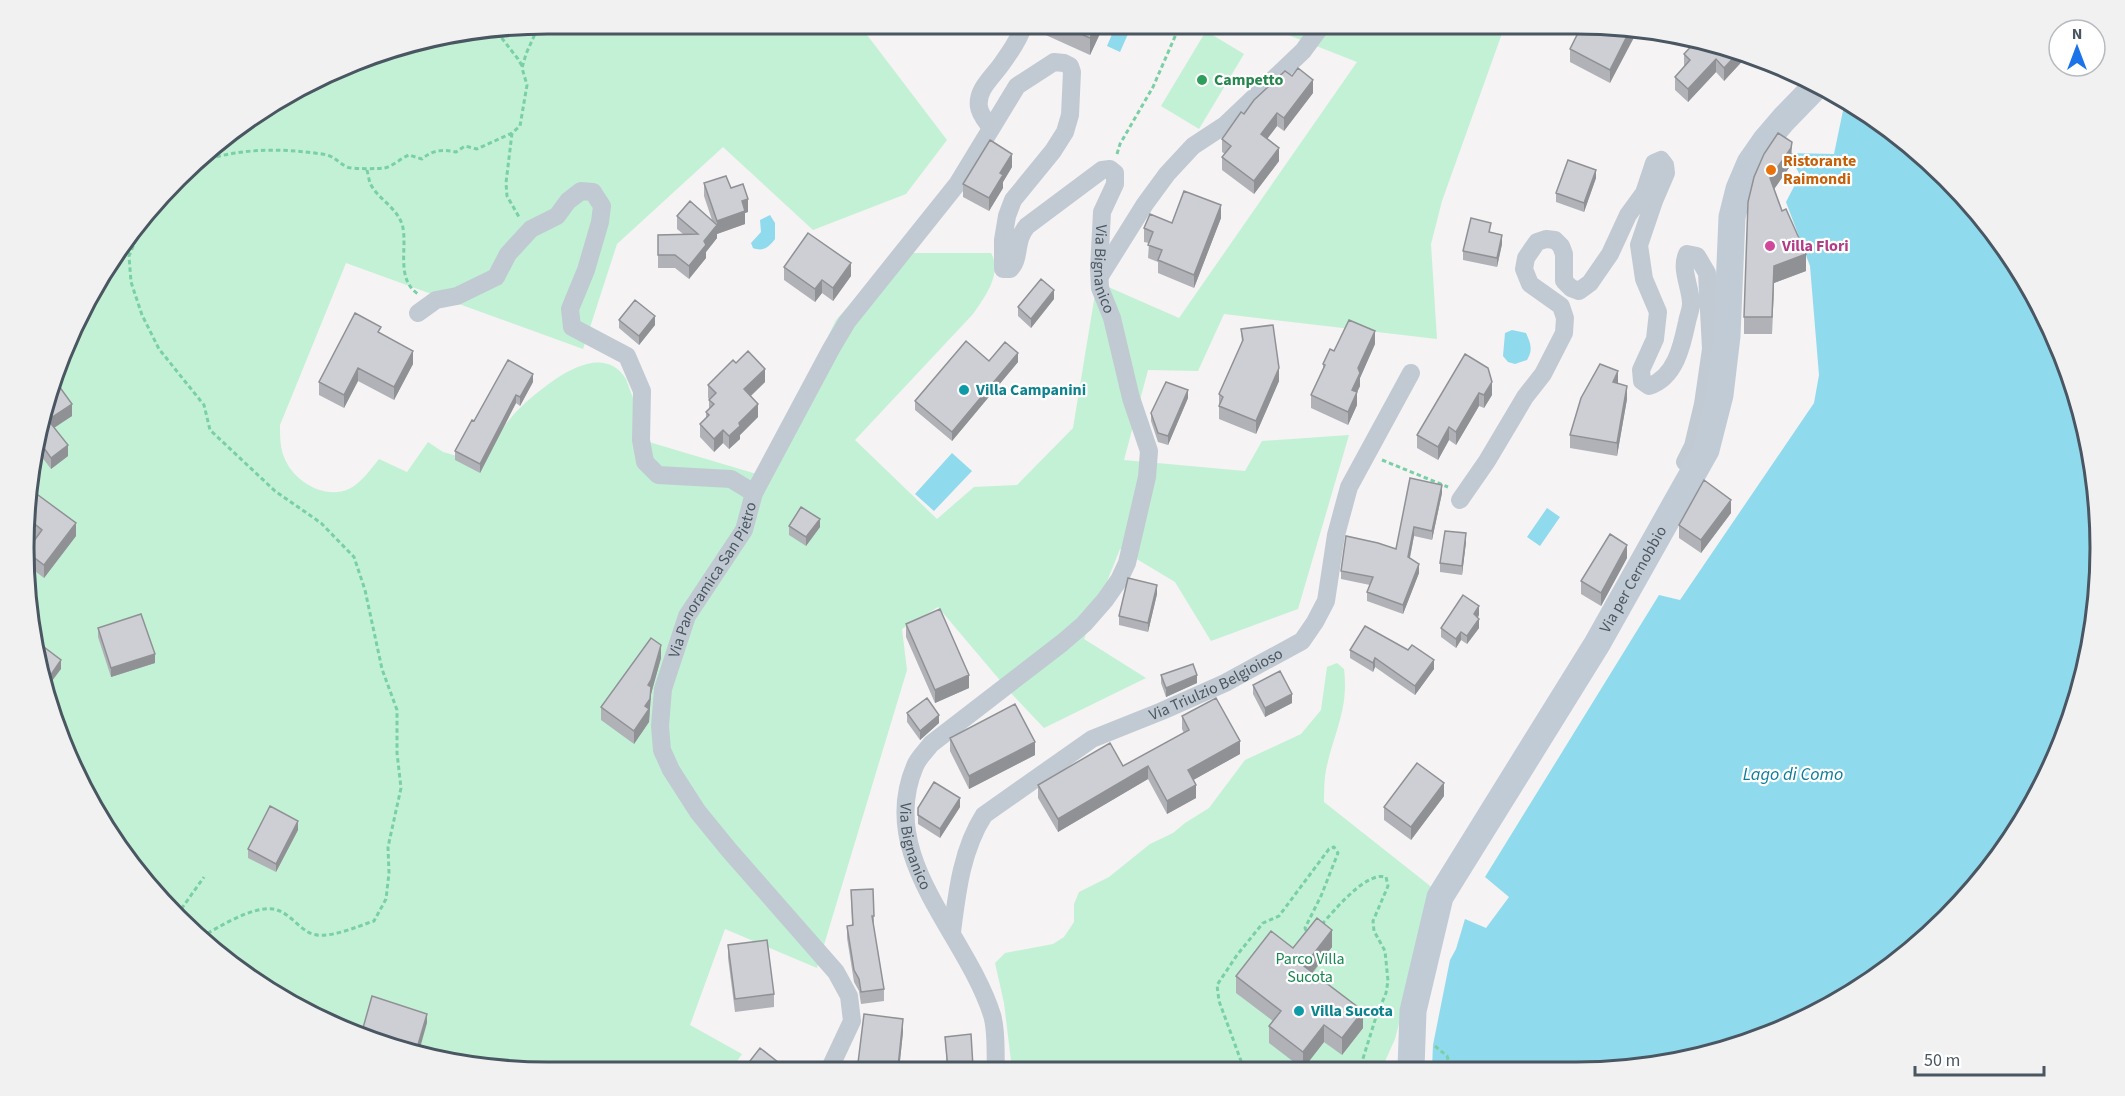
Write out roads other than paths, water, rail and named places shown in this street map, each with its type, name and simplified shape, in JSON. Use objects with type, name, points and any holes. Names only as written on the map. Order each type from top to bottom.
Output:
[{"type":"main road","name":"Via per Cernobbio","points":[[1411,1062],[1413,1011],[1440,897],[1597,644],[1706,450],[1720,395],[1727,336],[1732,217],[1739,189],[1750,163],[1766,140],[1811,91]]},
{"type":"street","points":[[754,493],[831,349],[848,322],[958,183],[991,128],[979,107],[980,96],[984,85],[1003,62],[1021,34]]},
{"type":"street","points":[[1100,278],[1145,204],[1167,174],[1192,146],[1225,125],[1295,58],[1315,34]]},
{"type":"street","name":"Via Bignanico","points":[[991,128],[1017,86],[1054,62],[1070,66],[1072,72],[1070,114],[1065,132],[1053,151],[1013,200],[1007,216],[1003,240],[1003,269],[1010,269],[1015,265],[1020,233],[1027,226],[1102,170],[1110,169],[1115,173],[1115,184],[1102,212],[1100,288],[1112,318],[1131,398],[1149,451],[1147,477],[1136,533],[1127,563],[1119,580],[1105,600],[1084,624],[1062,643],[931,744],[916,764],[909,786],[905,816],[907,837],[915,864],[983,992],[993,1017],[996,1062]]},
{"type":"street","points":[[1461,498],[1487,461],[1525,397],[1544,374],[1564,333],[1565,318],[1561,306],[1530,284],[1524,269],[1526,258],[1537,242],[1546,239],[1555,240],[1561,246],[1564,254],[1564,281],[1571,288],[1579,291],[1590,283],[1610,254],[1628,215],[1644,193],[1654,163],[1661,160],[1665,165],[1666,173],[1639,245],[1644,279],[1658,312],[1655,339],[1641,370],[1642,381],[1648,386],[1659,383],[1677,357],[1685,336],[1691,307],[1685,269],[1687,254],[1697,256],[1707,273],[1711,349],[1703,404],[1693,446],[1645,539],[1640,553],[1646,556]]},
{"type":"street","name":"Via Panoramica San Pietro","points":[[418,313],[436,300],[457,296],[496,277],[508,254],[531,229],[557,216],[568,201],[581,191],[593,192],[602,206],[600,222],[586,270],[570,309],[572,327],[627,356],[642,391],[641,441],[645,462],[658,475],[731,479],[754,493],[744,530],[687,616],[663,689],[660,726],[662,750],[670,770],[698,812],[836,972],[849,996],[852,1021],[833,1062]]},
{"type":"street","name":"Via Triulzio Belgioioso","points":[[952,932],[958,885],[974,830],[984,815],[1036,776],[1092,739],[1225,683],[1302,641],[1326,602],[1336,535],[1349,488],[1411,373]]},
{"type":"water","points":[[1112,34],[1128,34],[1120,52],[1107,46]]},
{"type":"water","name":"Lago di Como","points":[[1843,109],[1890,141],[1940,185],[1984,235],[2022,291],[2038,321],[2063,383],[2081,448],[2086,481],[2089,514],[2089,582],[2081,648],[2073,681],[2038,775],[2022,805],[1984,861],[1940,911],[1890,955],[1834,993],[1804,1009],[1710,1044],[1644,1057],[1577,1062],[1432,1062],[1433,1045],[1450,960],[1456,949],[1465,919],[1486,928],[1509,897],[1485,877],[1659,595],[1680,600],[1814,403],[1819,375],[1810,266],[1786,202],[1800,175],[1788,153],[1834,154]]},
{"type":"water","points":[[770,215],[775,223],[775,239],[766,248],[753,248],[751,243],[761,232],[760,220]]},
{"type":"water","points":[[1512,330],[1526,333],[1531,347],[1527,360],[1515,364],[1508,362],[1503,356],[1505,333]]},
{"type":"water","points":[[952,453],[972,471],[934,511],[915,494]]},
{"type":"water","points":[[1547,508],[1560,517],[1540,546],[1527,537]]},
{"type":"place","name":"Campetto","points":[[1202,80]]},
{"type":"place","name":"Ristorante Raimondi","points":[[1771,170]]},
{"type":"place","name":"Villa Flori","points":[[1770,246]]},
{"type":"place","name":"Villa Campanini","points":[[964,390]]},
{"type":"place","name":"Villa Sucota","points":[[1299,1011]]},
{"type":"park label","name":"Parco Villa Sucota","points":[[1310,968]]}]
